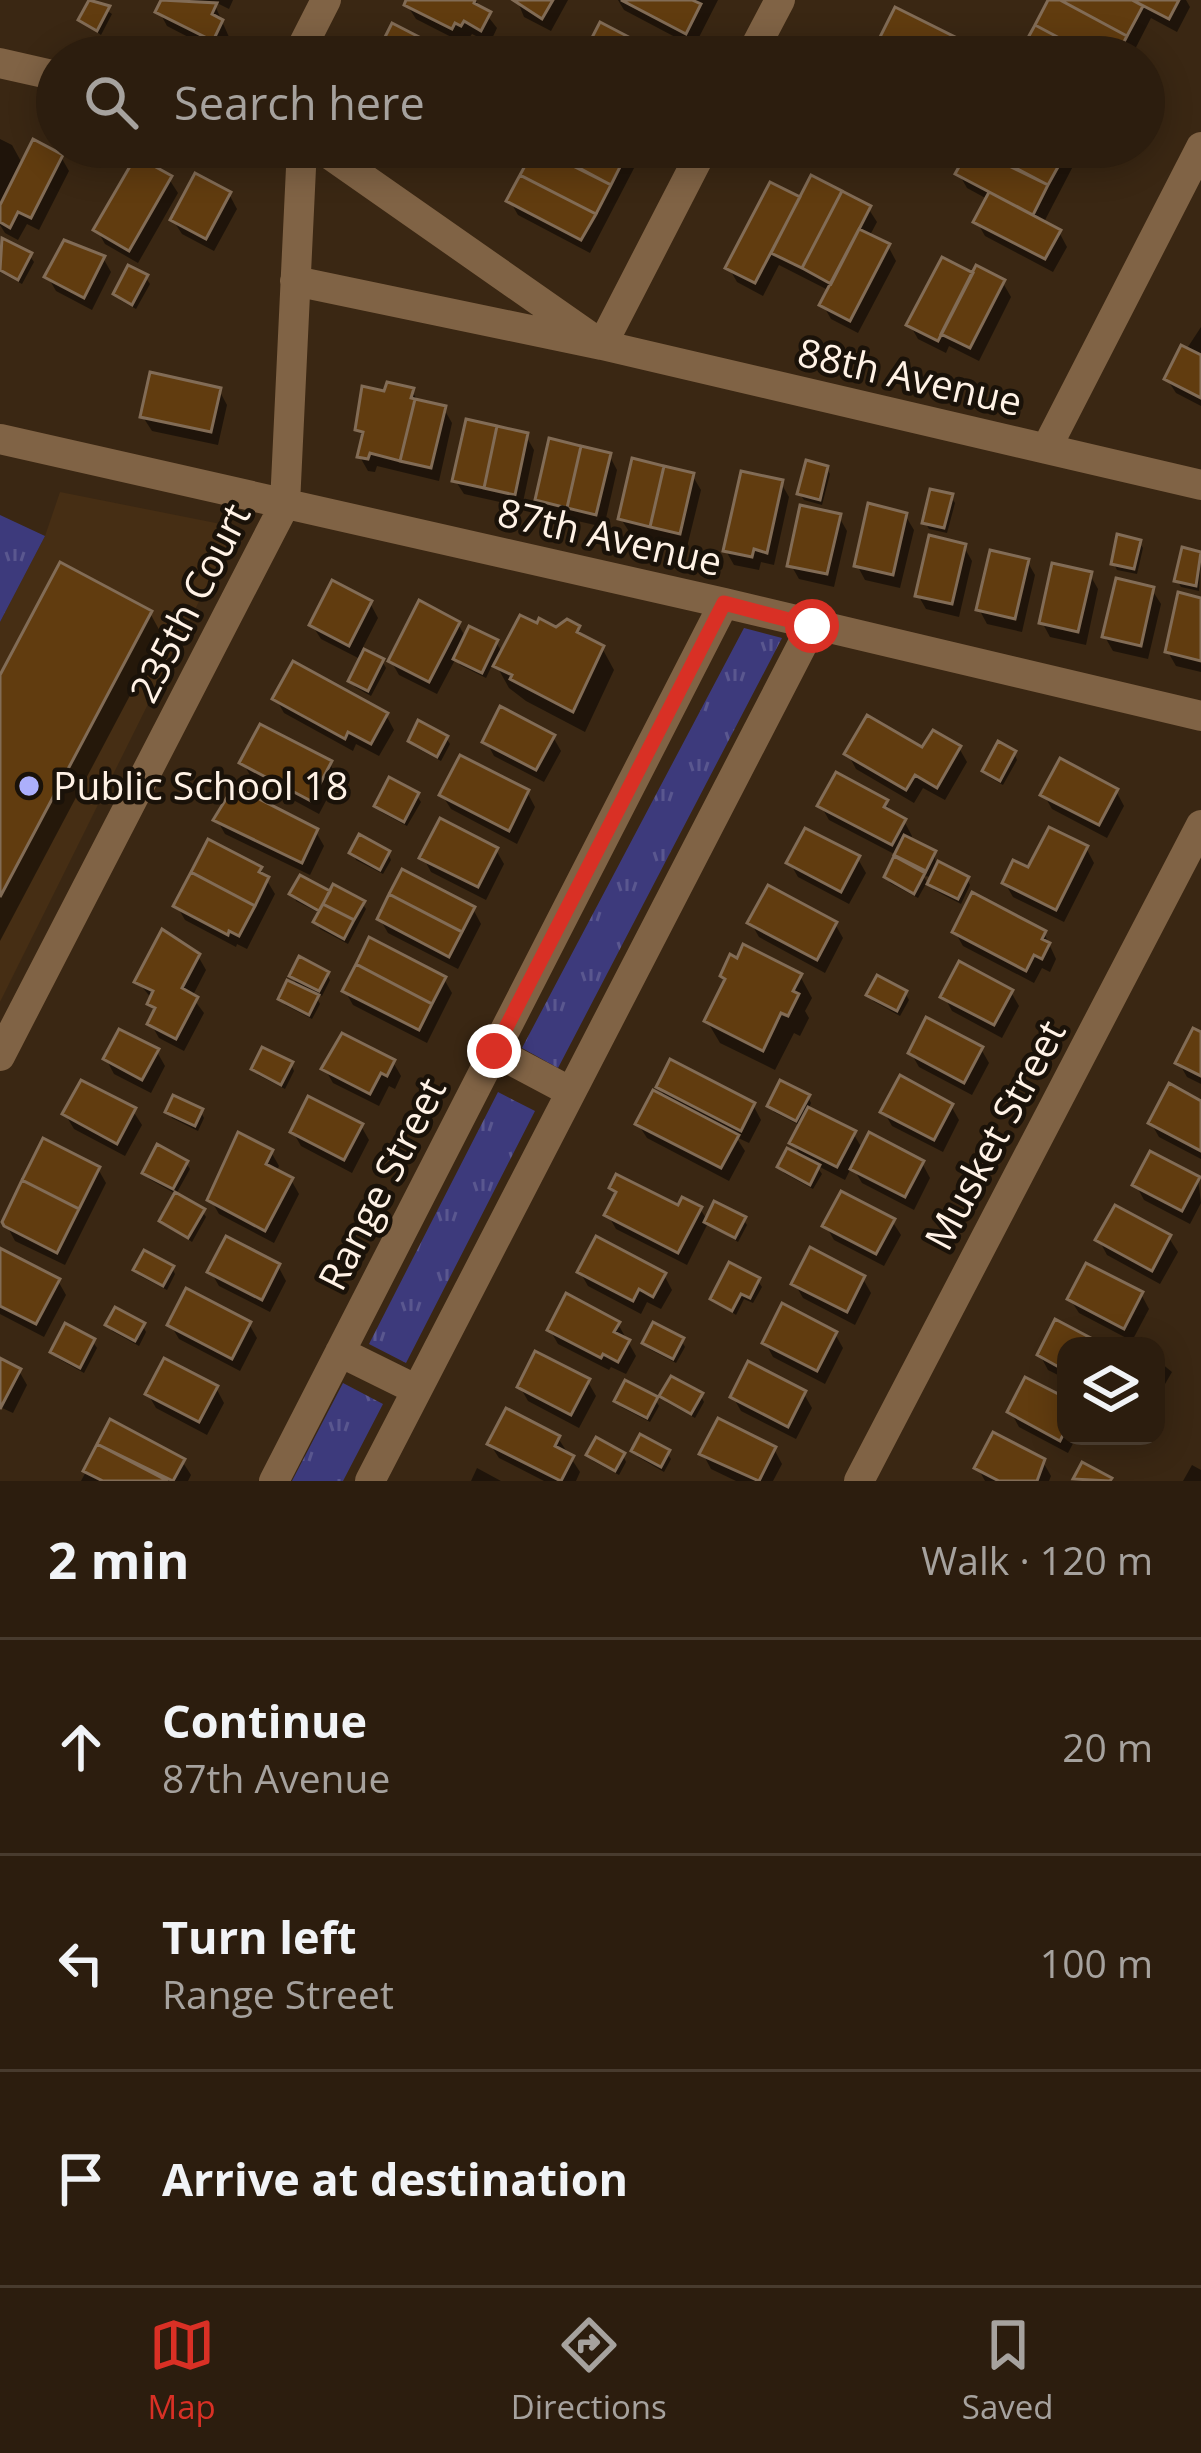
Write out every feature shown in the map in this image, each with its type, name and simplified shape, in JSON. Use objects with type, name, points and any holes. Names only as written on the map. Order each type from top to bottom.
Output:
[{"type":"street","points":[[308,36],[326,0]]},
{"type":"street","points":[[761,36],[780,0]]},
{"type":"street","points":[[0,63],[36,71]]},
{"type":"street","points":[[1046,449],[1201,147]]},
{"type":"street","name":"235th Court","points":[[0,1056],[285,504],[301,168]]},
{"type":"street","name":"88th Avenue","points":[[349,168],[602,345]]},
{"type":"street","points":[[602,345],[693,168]]},
{"type":"street","name":"88th Avenue","points":[[295,281],[602,345],[1201,485]]},
{"type":"street","name":"87th Avenue","points":[[0,439],[1201,716]]},
{"type":"street","name":"Range Street","points":[[274,1481],[724,603]]},
{"type":"street","points":[[370,1481],[812,626]]},
{"type":"street","name":"Musket Street","points":[[859,1481],[1201,825]]},
{"type":"street","points":[[494,1051],[571,1092]]},
{"type":"street","points":[[340,1352],[417,1390]]},
{"type":"shaded area","points":[[60,492],[236,527],[0,1002],[0,622],[45,536]]},
{"type":"green space","points":[[0,515],[45,536],[0,622]]},
{"type":"green space","points":[[744,628],[782,638],[558,1068],[522,1048]]},
{"type":"green space","points":[[498,1092],[535,1111],[406,1363],[369,1344]]},
{"type":"green space","points":[[343,1383],[383,1404],[343,1481],[292,1481]]},
{"type":"building","points":[[89,0],[110,6],[97,31],[78,20]]},
{"type":"building","points":[[161,0],[217,3],[212,14],[223,20],[215,36],[203,36],[155,12]]},
{"type":"building","points":[[406,0],[475,0],[491,12],[481,31],[464,21],[452,29],[404,5]]},
{"type":"building","points":[[513,0],[553,0],[542,19]]},
{"type":"building","points":[[621,0],[692,0],[701,4],[686,34]]},
{"type":"building","points":[[1048,0],[1060,0],[1127,36],[1056,36],[1035,25]]},
{"type":"building","points":[[1060,0],[1132,0],[1143,6],[1127,36]]},
{"type":"building","points":[[1132,0],[1179,0],[1169,19]]},
{"type":"building","points":[[895,7],[953,36],[880,36]]},
{"type":"building","points":[[600,22],[627,36],[593,36]]},
{"type":"building","points":[[392,23],[417,36],[386,36]]},
{"type":"building","points":[[1035,25],[1056,36],[1029,36]]},
{"type":"building","points":[[33,139],[36,168],[56,168],[31,218],[18,212],[10,228],[0,222],[0,205]]},
{"type":"building","points":[[129,168],[158,168],[172,176],[129,251],[93,230]]},
{"type":"building","points":[[524,168],[577,168],[611,185],[596,214],[520,175]]},
{"type":"building","points":[[579,168],[620,168],[611,185]]},
{"type":"building","points":[[958,168],[1013,168],[1048,185],[1033,215],[955,174]]},
{"type":"building","points":[[1016,168],[1057,168],[1048,185]]},
{"type":"building","points":[[195,173],[231,192],[206,239],[170,220]]},
{"type":"building","points":[[520,175],[596,214],[581,240],[506,201]]},
{"type":"building","points":[[811,175],[842,191],[802,268],[771,253]]},
{"type":"building","points":[[770,182],[800,197],[755,283],[725,268]]},
{"type":"building","points":[[842,191],[871,206],[831,284],[802,268]]},
{"type":"building","points":[[989,192],[1061,230],[1045,259],[973,222]]},
{"type":"building","points":[[859,229],[890,244],[850,321],[819,305]]},
{"type":"building","points":[[2,238],[32,253],[18,280],[0,270]]},
{"type":"building","points":[[64,240],[105,256],[84,298],[44,277]]},
{"type":"building","points":[[942,257],[973,273],[938,341],[906,325]]},
{"type":"building","points":[[128,265],[148,275],[132,305],[113,294]]},
{"type":"building","points":[[976,265],[1005,280],[970,348],[941,334]]},
{"type":"building","points":[[1181,345],[1201,355],[1201,398],[1164,379]]},
{"type":"building","points":[[150,372],[221,388],[211,432],[140,417]]},
{"type":"building","points":[[387,382],[414,388],[400,461],[370,453],[368,459],[357,457],[363,432],[355,430],[362,386],[384,391]]},
{"type":"building","points":[[415,399],[446,406],[431,468],[400,461]]},
{"type":"building","points":[[466,419],[497,426],[484,488],[452,481]]},
{"type":"building","points":[[497,426],[528,433],[515,495],[484,488]]},
{"type":"building","points":[[549,438],[581,446],[567,508],[535,500]]},
{"type":"building","points":[[581,446],[611,453],[596,515],[567,508]]},
{"type":"building","points":[[632,458],[664,466],[650,527],[618,519]]},
{"type":"building","points":[[806,460],[828,466],[820,500],[797,494]]},
{"type":"building","points":[[664,466],[694,473],[680,534],[650,527]]},
{"type":"building","points":[[741,471],[783,480],[767,553],[754,549],[752,557],[723,551]]},
{"type":"building","points":[[930,489],[953,494],[944,528],[922,523]]},
{"type":"building","points":[[868,503],[907,513],[893,575],[854,566]]},
{"type":"building","points":[[800,505],[841,514],[827,574],[787,566]]},
{"type":"building","points":[[1117,534],[1141,540],[1134,569],[1111,564]]},
{"type":"building","points":[[929,535],[966,544],[952,604],[915,596]]},
{"type":"building","points":[[1182,547],[1201,552],[1196,586],[1174,581]]},
{"type":"building","points":[[990,550],[1029,559],[1015,619],[976,610]]},
{"type":"building","name":"Public School 18","points":[[60,562],[152,611],[0,897],[0,675]]},
{"type":"building","points":[[1052,563],[1092,572],[1078,632],[1039,623]]},
{"type":"building","points":[[1116,578],[1154,587],[1141,646],[1102,637]]},
{"type":"building","points":[[332,580],[372,601],[349,646],[309,625]]},
{"type":"building","points":[[1178,592],[1201,598],[1201,661],[1165,652]]},
{"type":"building","points":[[419,600],[460,622],[429,682],[388,661]]},
{"type":"building","points":[[520,615],[556,627],[567,619],[580,626],[577,632],[604,646],[573,712],[493,666]]},
{"type":"building","points":[[469,626],[498,640],[482,673],[453,659]]},
{"type":"building","points":[[364,649],[384,659],[368,691],[348,681]]},
{"type":"building","points":[[293,661],[388,713],[371,744],[348,732],[345,739],[272,699]]},
{"type":"building","points":[[500,706],[555,735],[536,770],[482,742]]},
{"type":"building","points":[[867,715],[922,747],[933,730],[961,746],[937,788],[915,775],[906,790],[844,754]]},
{"type":"building","points":[[418,720],[448,736],[437,757],[408,741]]},
{"type":"building","points":[[260,724],[332,761],[311,801],[239,763]]},
{"type":"building","points":[[998,741],[1016,751],[1000,781],[982,771]]},
{"type":"building","points":[[460,755],[529,790],[509,831],[439,795]]},
{"type":"building","points":[[1060,758],[1118,789],[1099,825],[1040,795]]},
{"type":"building","points":[[836,772],[888,800],[884,807],[906,819],[892,845],[817,806]]},
{"type":"building","points":[[389,777],[419,793],[404,822],[374,806]]},
{"type":"building","points":[[234,786],[318,829],[302,863],[213,820]]},
{"type":"building","points":[[440,818],[498,848],[478,887],[419,858]]},
{"type":"building","points":[[1049,827],[1088,846],[1056,910],[1002,883],[1013,860],[1028,867]]},
{"type":"building","points":[[805,828],[860,856],[841,892],[786,863]]},
{"type":"building","points":[[359,834],[390,851],[380,870],[349,853]]},
{"type":"building","points":[[904,835],[936,851],[926,871],[894,855]]},
{"type":"building","points":[[208,839],[262,867],[259,872],[269,877],[255,906],[191,872]]},
{"type":"building","points":[[894,856],[925,873],[914,894],[884,877]]},
{"type":"building","points":[[938,861],[969,877],[958,899],[927,884]]},
{"type":"building","points":[[402,869],[475,907],[462,932],[389,894]]},
{"type":"building","points":[[191,872],[255,906],[239,936],[229,931],[228,935],[173,906]]},
{"type":"building","points":[[300,875],[330,891],[319,911],[289,894]]},
{"type":"building","points":[[333,884],[365,901],[354,920],[323,904]]},
{"type":"building","points":[[768,885],[837,922],[817,960],[747,923]]},
{"type":"building","points":[[972,892],[1046,931],[1042,939],[1050,943],[1042,959],[1034,955],[1026,971],[952,932]]},
{"type":"building","points":[[389,894],[462,932],[449,957],[377,919]]},
{"type":"building","points":[[323,904],[354,920],[344,939],[313,922]]},
{"type":"building","points":[[162,929],[200,954],[182,988],[198,997],[176,1039],[147,1024],[155,1008],[147,1004],[153,991],[134,982]]},
{"type":"building","points":[[369,937],[446,977],[432,1004],[356,964]]},
{"type":"building","points":[[743,944],[802,974],[788,1016],[781,1013],[763,1051],[704,1021],[725,979],[720,976],[730,954],[737,958]]},
{"type":"building","points":[[299,956],[329,972],[319,991],[289,976]]},
{"type":"building","points":[[959,961],[1013,990],[994,1025],[940,997]]},
{"type":"building","points":[[356,964],[432,1004],[419,1030],[342,991]]},
{"type":"building","points":[[877,975],[907,991],[897,1011],[866,995]]},
{"type":"building","points":[[287,980],[319,995],[309,1015],[278,999]]},
{"type":"building","points":[[926,1017],[983,1047],[964,1083],[908,1053]]},
{"type":"building","points":[[1193,1028],[1201,1032],[1201,1076],[1175,1063]]},
{"type":"building","points":[[119,1029],[159,1049],[142,1080],[103,1059]]},
{"type":"building","points":[[342,1033],[395,1060],[370,1094],[321,1069]]},
{"type":"building","points":[[262,1047],[293,1062],[281,1085],[251,1069]]},
{"type":"building","points":[[670,1059],[755,1103],[741,1131],[656,1087]]},
{"type":"building","points":[[900,1075],[953,1104],[934,1140],[880,1112]]},
{"type":"building","points":[[81,1080],[136,1108],[117,1144],[62,1114]]},
{"type":"building","points":[[780,1080],[810,1095],[796,1121],[767,1106]]},
{"type":"building","points":[[1169,1083],[1201,1101],[1201,1151],[1148,1123]]},
{"type":"building","points":[[653,1090],[739,1135],[721,1168],[635,1124]]},
{"type":"building","points":[[173,1095],[203,1109],[195,1126],[165,1112]]},
{"type":"building","points":[[308,1096],[363,1124],[344,1160],[290,1132]]},
{"type":"building","points":[[808,1107],[856,1131],[837,1167],[789,1143]]},
{"type":"building","points":[[238,1132],[273,1150],[266,1164],[293,1178],[265,1231],[207,1200]]},
{"type":"building","points":[[869,1132],[924,1161],[905,1197],[850,1169]]},
{"type":"building","points":[[43,1138],[100,1167],[79,1209],[22,1180]]},
{"type":"building","points":[[157,1144],[188,1161],[173,1189],[142,1173]]},
{"type":"building","points":[[787,1148],[820,1165],[810,1185],[777,1167]]},
{"type":"building","points":[[1150,1151],[1200,1177],[1182,1211],[1132,1185]]},
{"type":"building","points":[[616,1174],[678,1205],[682,1197],[702,1207],[678,1253],[604,1215],[616,1192],[609,1188]]},
{"type":"building","points":[[22,1180],[79,1209],[57,1253],[2,1222]]},
{"type":"building","points":[[841,1191],[895,1219],[876,1254],[822,1226]]},
{"type":"building","points":[[175,1192],[205,1209],[188,1238],[159,1221]]},
{"type":"building","points":[[714,1201],[746,1217],[735,1238],[704,1222]]},
{"type":"building","points":[[1115,1205],[1171,1235],[1152,1271],[1095,1240]]},
{"type":"building","points":[[226,1236],[280,1264],[262,1300],[207,1272]]},
{"type":"building","points":[[596,1236],[666,1273],[653,1297],[639,1289],[633,1301],[577,1272]]},
{"type":"building","points":[[810,1247],[865,1276],[847,1312],[791,1284]]},
{"type":"building","points":[[0,1248],[60,1279],[36,1324],[0,1306]]},
{"type":"building","points":[[144,1250],[174,1266],[163,1286],[133,1270]]},
{"type":"building","points":[[729,1262],[760,1278],[750,1298],[741,1294],[732,1311],[710,1299]]},
{"type":"building","points":[[1086,1263],[1143,1292],[1124,1329],[1067,1299]]},
{"type":"building","points":[[186,1288],[251,1322],[232,1359],[167,1325]]},
{"type":"building","points":[[566,1293],[620,1322],[614,1332],[630,1340],[618,1362],[547,1330]]},
{"type":"building","points":[[782,1303],[837,1332],[817,1371],[762,1343]]},
{"type":"building","points":[[115,1307],[145,1323],[135,1341],[105,1325]]},
{"type":"building","points":[[1055,1319],[1089,1337],[1057,1337],[1057,1366],[1037,1355]]},
{"type":"building","points":[[653,1322],[684,1338],[673,1359],[642,1343]]},
{"type":"building","points":[[65,1323],[95,1339],[80,1368],[50,1352]]},
{"type":"building","points":[[535,1351],[590,1379],[571,1415],[517,1387]]},
{"type":"building","points":[[0,1358],[21,1369],[0,1409]]},
{"type":"building","points":[[164,1358],[218,1386],[199,1422],[145,1394]]},
{"type":"building","points":[[748,1361],[806,1391],[788,1427],[730,1397]]},
{"type":"building","points":[[671,1376],[703,1393],[691,1414],[659,1396]]},
{"type":"building","points":[[1025,1377],[1057,1393],[1057,1439],[1007,1412]]},
{"type":"building","points":[[625,1380],[658,1397],[647,1418],[614,1401]]},
{"type":"building","points":[[506,1408],[560,1436],[555,1446],[574,1456],[561,1481],[487,1444]]},
{"type":"building","points":[[718,1418],[776,1447],[759,1481],[699,1454]]},
{"type":"building","points":[[110,1419],[185,1459],[173,1481],[97,1444]]},
{"type":"building","points":[[993,1432],[1045,1459],[1037,1481],[999,1481],[974,1468]]},
{"type":"building","points":[[640,1434],[670,1450],[661,1467],[631,1451]]},
{"type":"building","points":[[596,1437],[625,1453],[615,1471],[586,1455]]},
{"type":"building","points":[[97,1444],[168,1481],[103,1481],[83,1471]]},
{"type":"building","points":[[1082,1462],[1112,1478],[1073,1479]]},
{"type":"place","name":"Public School 18","points":[[29,786]]},
{"type":"route","points":[[494,1051],[724,603],[812,626]]}]
